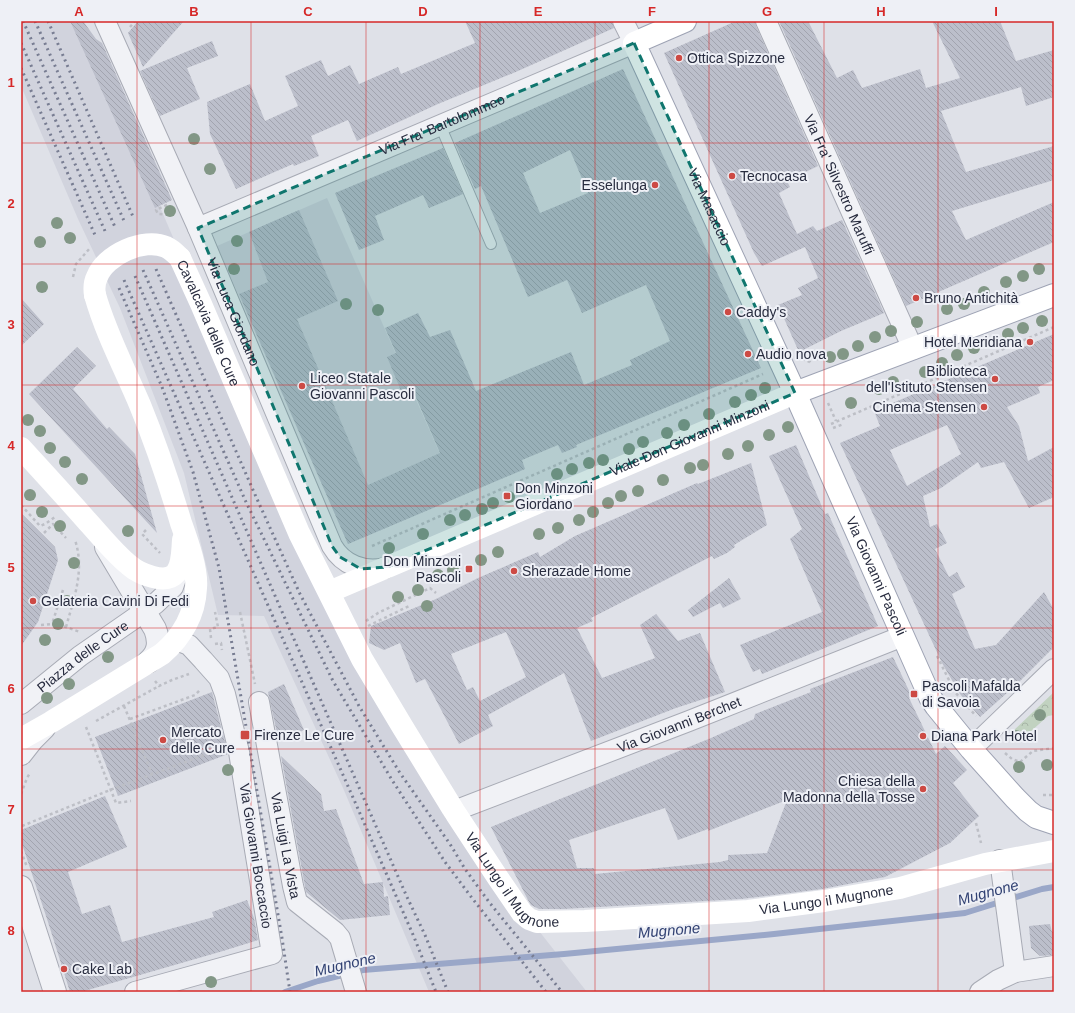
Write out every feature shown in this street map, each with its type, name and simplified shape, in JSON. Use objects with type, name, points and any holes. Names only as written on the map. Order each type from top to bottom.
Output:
[{"type":"main road","name":"Via Fra' Bartolommeo","points":[[634,43],[685,21]]},
{"type":"main road","name":"Via Masaccio","points":[[634,43],[795,393]]},
{"type":"main road","name":"Cavalcavia delle Cure","points":[[183,529],[157,450],[140,405],[106,330],[95,295],[95,283],[98,273],[106,264],[120,253],[138,246],[158,245],[170,249],[180,258],[202,304],[299,533],[329,592]]},
{"type":"main road","name":"Viale Don Giovanni Minzoni","points":[[329,592],[795,393],[1054,295]]},
{"type":"main road","name":"Via Giovanni Pascoli","points":[[795,393],[930,697],[971,749],[1028,811],[1036,817],[1054,823]]},
{"type":"main road","points":[[21,448],[85,529],[136,571],[158,578],[170,577],[177,572],[181,563]]},
{"type":"main road","name":"Piazza delle Cure","points":[[181,563],[183,529]]},
{"type":"main road","points":[[21,739],[162,654],[176,640],[189,618],[193,607],[197,586],[194,568],[183,529]]},
{"type":"main road","name":"Via Lungo il Mugnone","points":[[329,592],[362,659],[454,811],[522,913],[529,919],[537,922],[585,921],[748,911],[824,901],[900,888],[942,875],[1001,868],[1054,851]]},
{"type":"street","name":"Via Masaccio","points":[[623,21],[634,43]]},
{"type":"street","name":"Via Fra' Silvestro Maruffi","points":[[766,21],[913,349]]},
{"type":"street","name":"Via Luca Giordano","points":[[111,24],[332,546],[340,557],[352,566],[371,570],[387,567]]},
{"type":"street","name":"Via Fra' Bartolommeo","points":[[198,228],[634,43]]},
{"type":"street","points":[[85,529],[145,611],[155,629],[158,644],[156,655],[148,662]]},
{"type":"street","name":"Piazza delle Cure","points":[[21,704],[80,656],[155,604],[172,587],[181,563]]},
{"type":"street","name":"Via Giovanni Berchet","points":[[454,811],[689,721],[903,636]]},
{"type":"street","name":"Via Giovanni Boccaccio","points":[[135,992],[272,954],[237,743],[225,694],[219,678],[193,648],[176,640]]},
{"type":"street","points":[[971,749],[1054,669]]},
{"type":"street","name":"Via Luigi La Vista","points":[[259,702],[297,902],[335,932],[340,938],[356,992]]},
{"type":"street","points":[[26,763],[32,740],[51,722]]},
{"type":"street","points":[[1001,868],[1016,972]]},
{"type":"street","points":[[21,887],[55,992]]},
{"type":"street","points":[[980,992],[998,980],[1016,972],[1054,966]]},
{"type":"lane","points":[[440,125],[491,244]]},
{"type":"path","points":[[171,203],[156,210],[158,214],[173,216]]},
{"type":"path","points":[[836,421],[1054,327]]},
{"type":"path","points":[[814,352],[819,364]]},
{"type":"path","points":[[372,546],[767,372]]},
{"type":"path","points":[[832,429],[844,424]]},
{"type":"path","points":[[21,505],[40,526],[57,515]]},
{"type":"path","points":[[44,533],[53,524],[66,538]]},
{"type":"path","points":[[41,625],[52,624],[66,627],[79,579],[79,553],[85,529]]},
{"type":"path","points":[[146,530],[142,534],[160,553]]},
{"type":"path","points":[[370,618],[430,588],[436,593]]},
{"type":"path","points":[[52,624],[63,590]]},
{"type":"path","points":[[366,629],[368,626],[411,605]]},
{"type":"path","points":[[240,612],[259,702]]},
{"type":"path","points":[[80,730],[159,686]]},
{"type":"path","points":[[130,719],[195,695],[204,686]]},
{"type":"path","points":[[124,706],[152,774]]},
{"type":"path","points":[[86,727],[116,803],[131,801]]},
{"type":"path","points":[[21,825],[237,743]]},
{"type":"path","points":[[1020,762],[1033,751],[1054,748]]},
{"type":"path","points":[[21,794],[27,778],[26,763]]},
{"type":"path","points":[[971,828],[980,819]]},
{"type":"path","points":[[976,823],[981,846]]},
{"type":"highlighted area","points":[[634,43],[795,393],[387,567],[361,569],[340,557],[332,546],[198,228]]},
{"type":"shaded area","points":[[21,21],[80,21],[323,586],[466,838],[587,992],[429,992],[343,788],[264,616],[218,615],[184,473],[120,308],[78,219],[21,86]]},
{"type":"shaded area","points":[[327,198],[459,497],[348,544],[217,246]]},
{"type":"green space","points":[[1054,692],[1054,715],[1048,716],[1019,742],[1011,733]]},
{"type":"building","points":[[70,21],[83,21],[96,39],[102,43],[172,200],[155,208]]},
{"type":"building","points":[[138,21],[184,21],[143,67],[128,33]]},
{"type":"building","points":[[465,21],[612,21],[614,28],[518,71],[438,104],[357,141],[348,120],[311,136],[319,156],[294,166],[293,164],[236,189],[210,134],[207,102],[250,84],[265,121],[298,106],[285,76],[321,60],[328,76],[350,65],[359,84],[398,67],[401,74],[475,43]]},
{"type":"building","points":[[736,21],[755,21],[818,166],[787,181],[790,187],[779,193],[797,234],[813,226],[817,231],[842,220],[884,313],[841,331],[799,352],[778,305],[802,295],[798,288],[818,278],[805,247],[762,266],[754,253],[664,53]]},
{"type":"building","points":[[779,21],[808,21],[837,78],[853,70],[862,88],[920,69],[926,88],[960,78],[932,21],[1000,21],[1016,61],[1054,50],[1054,97],[1026,106],[1021,87],[941,111],[966,172],[1054,146],[1054,180],[952,211],[966,240],[1054,202],[1054,242],[906,306]]},
{"type":"building","points":[[212,41],[218,56],[187,68],[200,99],[160,116],[140,71]]},
{"type":"building","points":[[623,69],[761,368],[576,445],[577,447],[562,453],[558,445],[522,460],[525,469],[348,544],[239,294],[268,282],[249,232],[299,210],[338,301],[297,319],[368,485],[440,453],[414,393],[404,398],[387,357],[396,353],[385,328],[418,313],[430,337],[450,330],[476,391],[571,352],[584,385],[632,365],[630,360],[670,341],[646,285],[582,313],[567,280],[528,297],[481,186],[475,189],[455,143]],"holes":[[[570,150],[588,193],[540,213],[523,173]]]},
{"type":"building","points":[[443,148],[463,194],[429,208],[423,195],[375,216],[384,240],[359,250],[335,193]]},
{"type":"building","points":[[21,298],[44,324],[21,346]]},
{"type":"building","points":[[1054,334],[1054,380],[1038,387],[1040,393],[1007,407],[1019,426],[1028,461],[1054,447],[1054,497],[1029,508],[1004,462],[981,468],[978,462],[941,488],[923,496],[930,527],[937,524],[947,543],[935,549],[949,577],[957,572],[965,587],[952,594],[975,649],[996,645],[1044,592],[1054,610],[1054,647],[1017,684],[980,717],[960,694],[942,663],[840,443],[880,426],[874,411]],"holes":[[[947,425],[961,454],[907,486],[890,450]]]},
{"type":"building","points":[[77,347],[96,366],[73,389],[107,429],[109,427],[135,454],[157,533],[29,394]]},
{"type":"building","points":[[796,445],[825,514],[828,513],[878,626],[762,674],[760,669],[753,672],[740,645],[822,612],[790,539],[802,529],[769,456]]},
{"type":"building","points":[[751,463],[767,525],[734,545],[735,547],[727,553],[714,559],[712,556],[591,618],[593,621],[577,628],[602,678],[655,658],[640,625],[656,614],[678,641],[700,633],[725,692],[676,708],[591,741],[564,673],[488,715],[493,726],[459,744],[425,679],[416,683],[400,643],[384,650],[369,643],[371,626],[436,599],[478,578],[538,552],[540,557],[575,536],[697,483],[698,484]],"holes":[[[506,632],[526,677],[480,701],[473,687],[467,690],[451,654]]]},
{"type":"building","points":[[21,513],[55,547],[58,560],[38,622],[21,646]]},
{"type":"building","points":[[729,578],[741,599],[723,608],[720,603],[693,617],[688,610]]},
{"type":"building","points":[[893,657],[912,697],[909,698],[936,754],[945,746],[967,770],[953,783],[979,816],[950,843],[885,877],[822,889],[741,899],[563,909],[539,909],[531,905],[491,827],[711,738],[754,719],[755,714],[811,692],[810,689]],"holes":[[[787,800],[767,853],[728,855],[728,860],[720,862],[595,874],[594,868],[577,868],[569,840],[665,808],[678,840],[708,829],[708,831]]]},
{"type":"building","points":[[284,684],[304,730],[279,742],[268,692]]},
{"type":"building","points":[[212,692],[228,754],[118,796],[95,737]]},
{"type":"building","points":[[281,756],[321,794],[324,811],[336,809],[364,884],[383,882],[384,897],[388,896],[390,915],[340,920],[306,892]]},
{"type":"building","points":[[105,796],[127,847],[68,872],[82,914],[110,905],[122,942],[214,917],[212,912],[247,900],[254,918],[258,940],[81,992],[70,992],[21,841],[21,830]]},
{"type":"building","points":[[1050,924],[1052,932],[1054,932],[1054,955],[1040,956],[1031,948],[1029,926]]},
{"type":"waterway","name":"Mugnone","points":[[285,992],[318,981],[363,970],[564,954],[774,934],[965,913],[1042,889],[1054,887]]},
{"type":"railway","points":[[23,21],[115,227]]},
{"type":"railway","points":[[35,21],[125,223]]},
{"type":"railway","points":[[48,21],[134,219]]},
{"type":"railway","points":[[21,43],[105,231]]},
{"type":"railway","points":[[21,68],[95,235]]},
{"type":"railway","points":[[156,269],[300,594],[359,706],[400,773],[450,844],[465,869],[489,902],[562,992]]},
{"type":"railway","points":[[143,270],[246,502],[333,681],[392,780],[445,862],[546,992]]},
{"type":"railway","points":[[135,276],[425,935],[448,992]]},
{"type":"railway","points":[[124,280],[355,802],[414,937],[436,992]]},
{"type":"railway","points":[[119,288],[162,387],[193,472],[219,568],[290,992]]},
{"type":"place","name":"Ottica Spizzone","points":[[679,58]]},
{"type":"place","name":"Tecnocasa","points":[[732,176]]},
{"type":"place","name":"Esselunga","points":[[655,185]]},
{"type":"place","name":"Bruno Antichità","points":[[916,298]]},
{"type":"place","name":"Caddy's","points":[[728,312]]},
{"type":"place","name":"Hotel Meridiana","points":[[1030,342]]},
{"type":"place","name":"Audio nova","points":[[748,354]]},
{"type":"place","name":"Biblioteca dell'Istituto Stensen","points":[[995,379]]},
{"type":"place","name":"Liceo Statale Giovanni Pascoli","points":[[302,386]]},
{"type":"place","name":"Cinema Stensen","points":[[984,407]]},
{"type":"place","name":"Don Minzoni Giordano","points":[[507,496]]},
{"type":"place","name":"Don Minzoni Pascoli","points":[[469,569]]},
{"type":"place","name":"Sherazade Home","points":[[514,571]]},
{"type":"place","name":"Gelateria Cavini Di Fedi","points":[[33,601]]},
{"type":"place","name":"Pascoli Mafalda di Savoia","points":[[914,694]]},
{"type":"place","name":"Firenze Le Cure","points":[[245,735]]},
{"type":"place","name":"Diana Park Hotel","points":[[923,736]]},
{"type":"place","name":"Mercato delle Cure","points":[[163,740]]},
{"type":"place","name":"Chiesa della Madonna della Tosse","points":[[923,789]]},
{"type":"place","name":"Cake Lab","points":[[64,969]]}]
